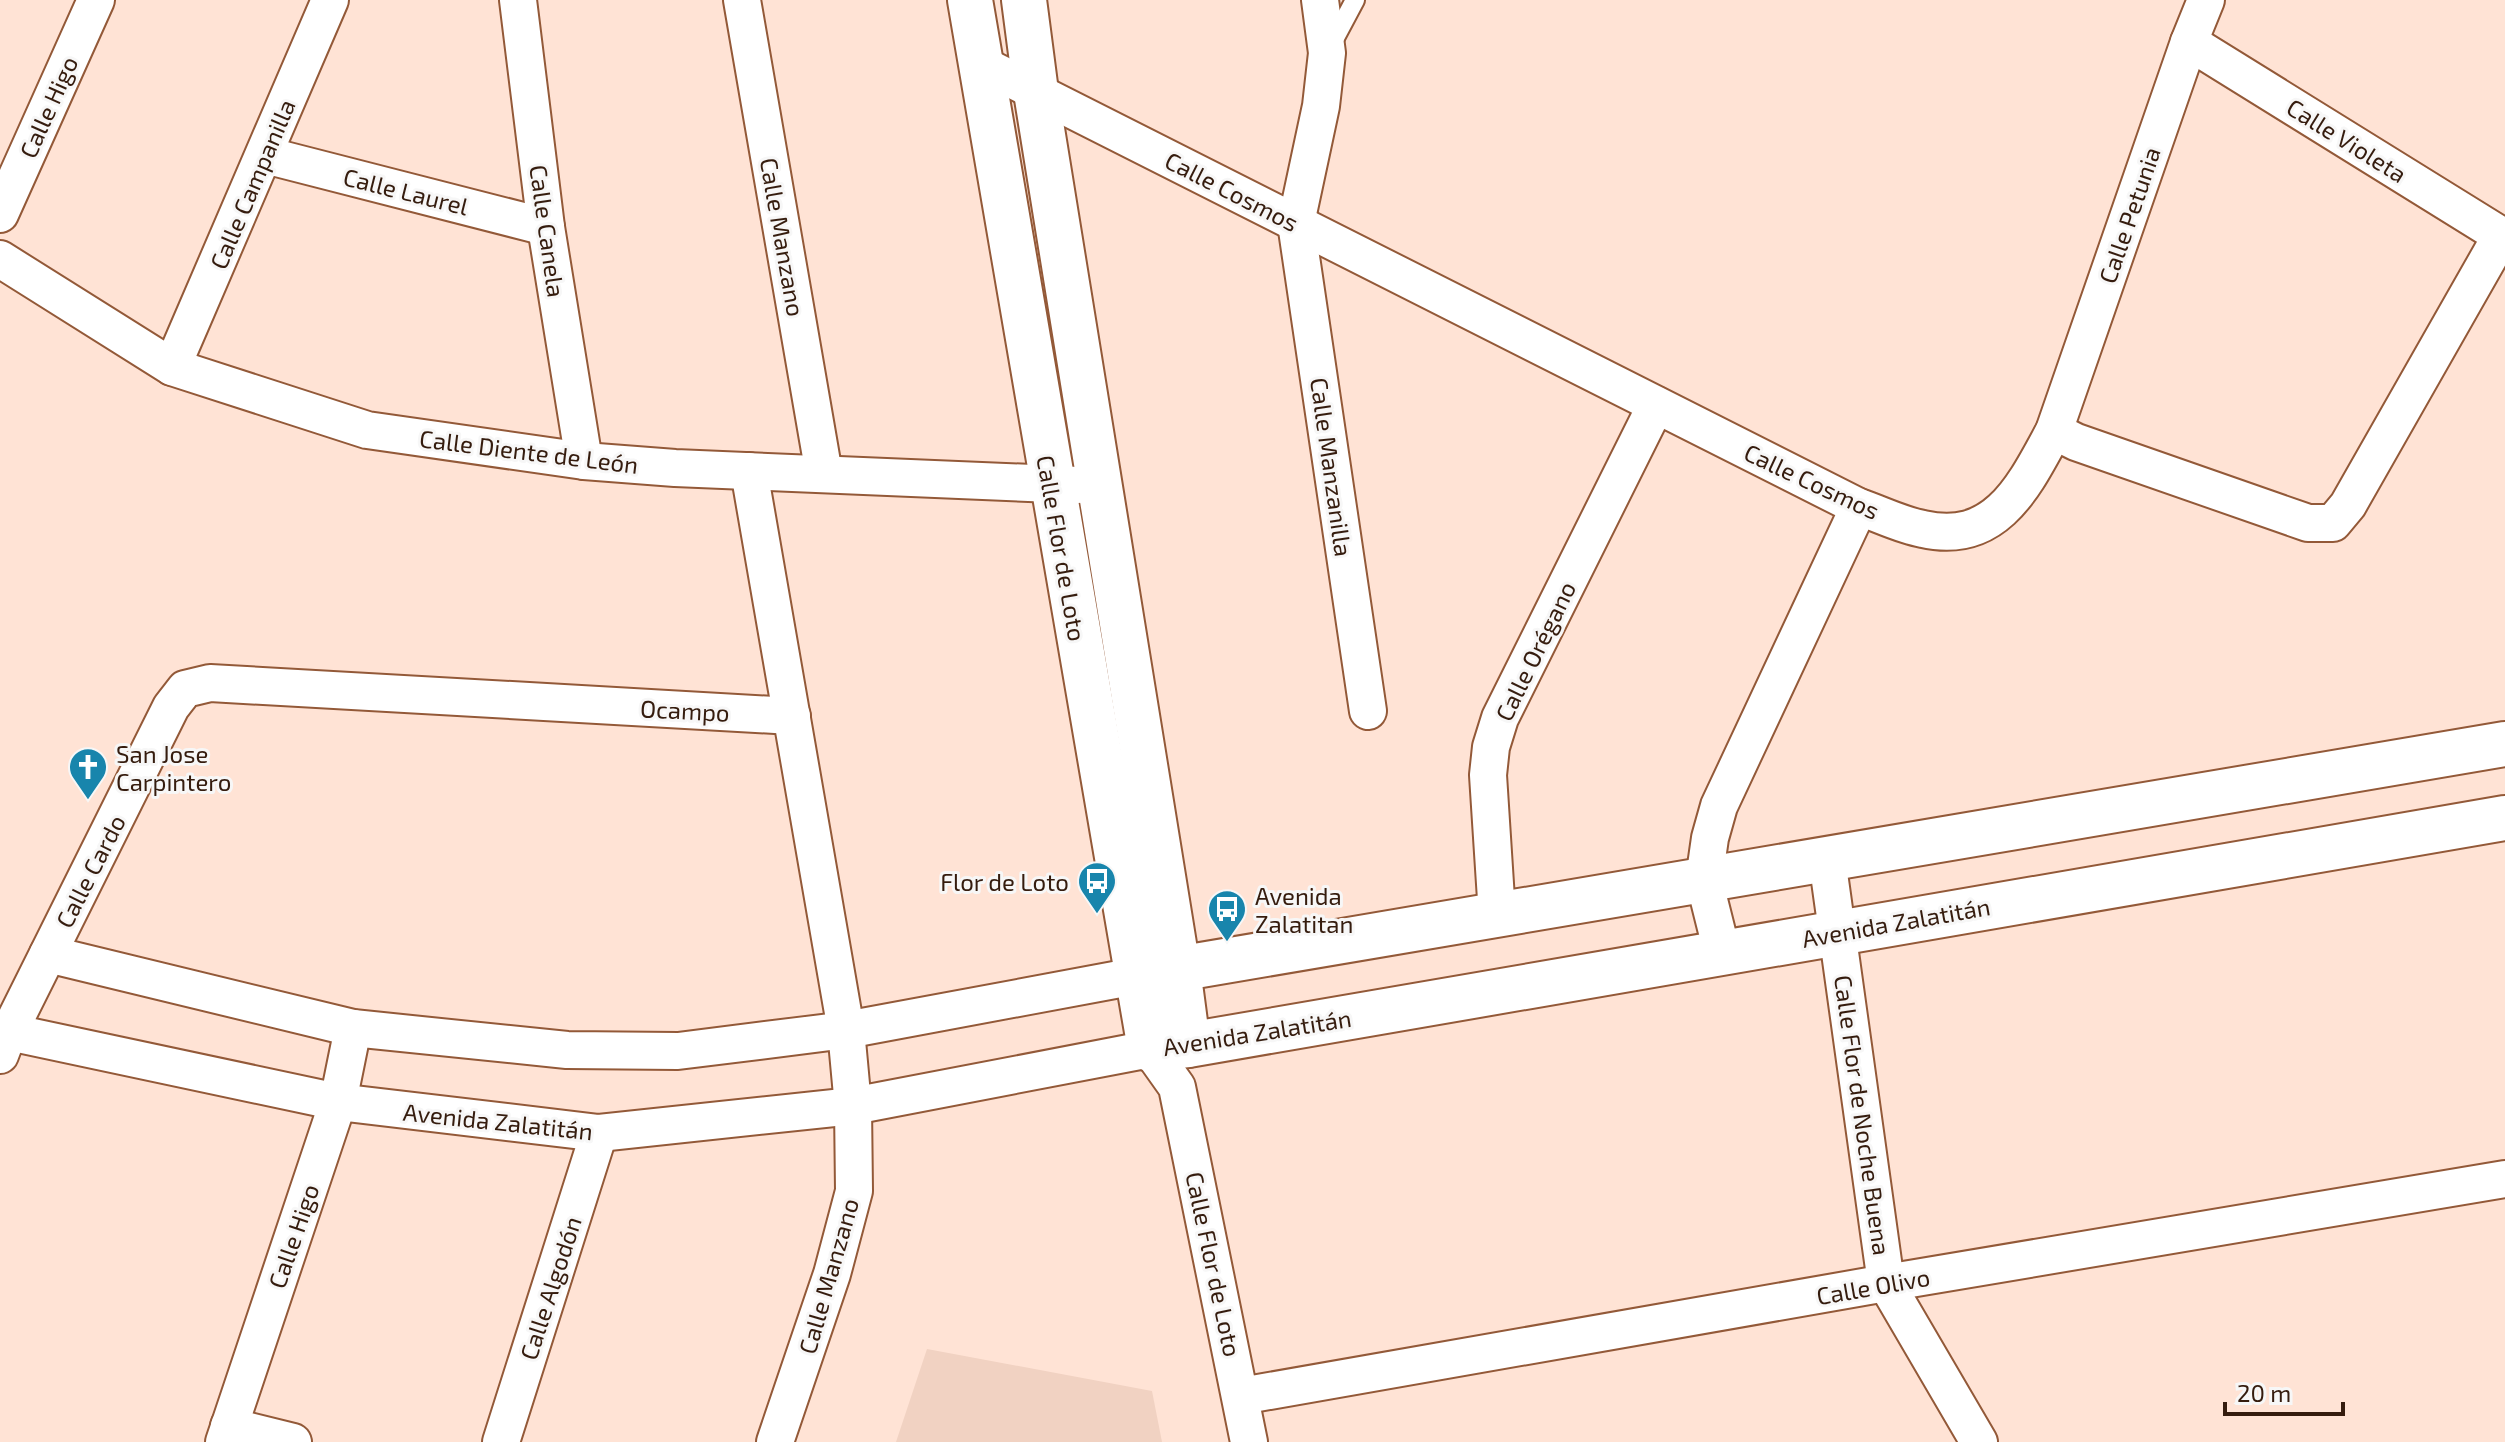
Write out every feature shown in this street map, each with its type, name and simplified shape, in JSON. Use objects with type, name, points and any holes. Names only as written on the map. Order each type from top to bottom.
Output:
[{"type":"street","name":"Calle Higo","points":[[0,214],[96,0]]},
{"type":"street","name":"Calle Campanilla","points":[[172,367],[330,0]]},
{"type":"street","name":"Calle Canela","points":[[518,0],[546,227],[584,461]]},
{"type":"street","name":"Calle Manzano","points":[[742,0],[824,474]]},
{"type":"street","name":"Calle Flor de Loto","points":[[970,0],[1136,976],[1169,1047],[1249,1442]]},
{"type":"street","name":"Calle Flor de Loto","points":[[1024,0],[1036,92],[1178,969],[1169,1047]]},
{"type":"street","points":[[1296,223],[1321,106],[1327,53],[1320,0]]},
{"type":"street","name":"Calle Petunia","points":[[2054,431],[2206,0]]},
{"type":"street","name":"Calle Violeta","points":[[2189,42],[2503,237]]},
{"type":"street","name":"Calle Cosmos","points":[[979,63],[1859,507],[1923,529],[1954,533],[1979,525],[2006,508],[2023,487],[2054,431]]},
{"type":"street","name":"Calle Laurel","points":[[265,155],[546,227]]},
{"type":"street","name":"Calle Manzanilla","points":[[1296,223],[1368,711]]},
{"type":"street","points":[[2054,431],[2076,442],[2308,523],[2333,523],[2348,505],[2503,237]]},
{"type":"street","name":"Calle Diente de León","points":[[0,259],[172,367],[367,430],[584,461],[1099,486]]},
{"type":"street","name":"Calle Orégano","points":[[1497,915],[1488,775],[1491,747],[1500,718],[1656,405]]},
{"type":"street","points":[[749,471],[846,1030],[853,1106]]},
{"type":"street","points":[[1722,952],[1704,880],[1710,838],[1719,806],[1859,507]]},
{"type":"street","name":"Ocampo","points":[[185,689],[210,683],[792,716]]},
{"type":"street","name":"Calle Cardo","points":[[3,1040],[171,707],[185,689]]},
{"type":"street","points":[[48,954],[353,1028],[567,1050],[662,1051],[846,1030],[1136,976],[2505,744]]},
{"type":"street","name":"Avenida Zalatitán","points":[[3,1040],[338,1102],[599,1133],[853,1106],[1169,1047],[2505,818]]},
{"type":"street","name":"Calle Flor de Noche Buena","points":[[1827,859],[1886,1283],[1979,1442]]},
{"type":"street","name":"Calle Higo","points":[[226,1434],[338,1102],[353,1028]]},
{"type":"street","name":"Calle Manzano","points":[[775,1442],[832,1274],[854,1191],[853,1106]]},
{"type":"street","name":"Calle Algodón","points":[[501,1442],[599,1133]]},
{"type":"street","name":"Calle Olivo","points":[[1241,1396],[2505,1179]]},
{"type":"street","points":[[226,1434],[293,1442]]},
{"type":"lane","points":[[1327,53],[1355,0]]},
{"type":"shaded area","points":[[927,1349],[1152,1391],[1162,1442],[896,1442]]},
{"type":"place","name":"San Jose Carpintero","points":[[88,801]]},
{"type":"place","name":"Flor de Loto","points":[[1097,915]]},
{"type":"place","name":"Avenida Zalatitan","points":[[1227,943]]}]
